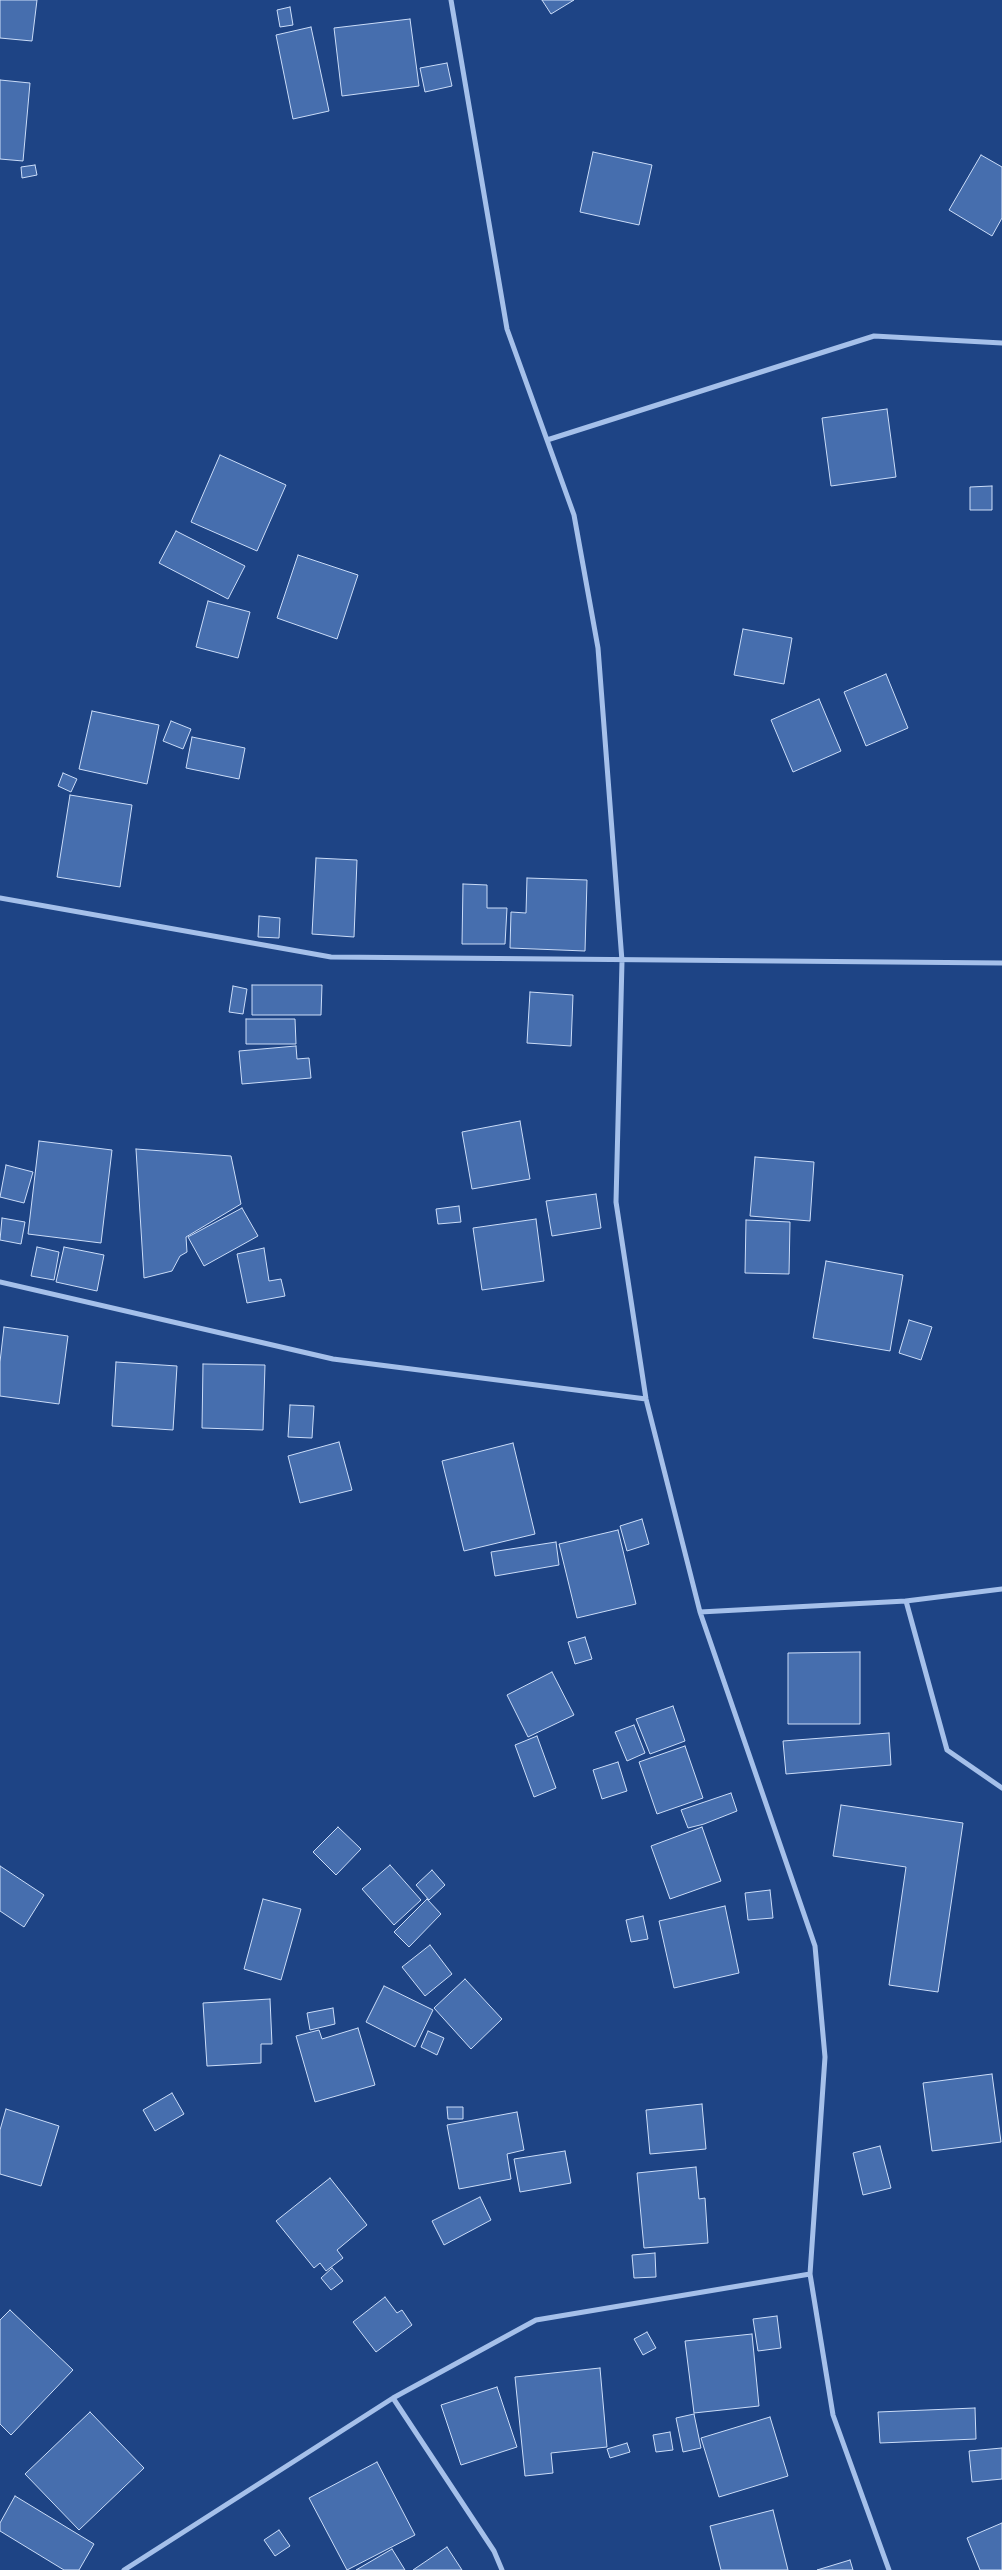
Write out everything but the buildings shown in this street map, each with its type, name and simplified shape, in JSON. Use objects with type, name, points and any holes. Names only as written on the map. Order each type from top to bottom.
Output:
[{"type":"street","points":[[451,0],[507,329],[574,514],[598,648],[622,961],[616,1202],[646,1399],[700,1612],[815,1946],[825,2057],[810,2274],[833,2415],[889,2570]]},
{"type":"street","points":[[547,440],[874,336],[1002,343]]},
{"type":"street","points":[[0,898],[331,957],[1002,963]]},
{"type":"street","points":[[0,1282],[333,1359],[646,1399]]},
{"type":"street","points":[[700,1612],[906,1601],[1002,1589]]},
{"type":"street","points":[[906,1601],[947,1750],[1002,1788]]},
{"type":"street","points":[[124,2570],[393,2398],[536,2320],[810,2274]]},
{"type":"street","points":[[393,2398],[494,2551],[502,2570]]}]
